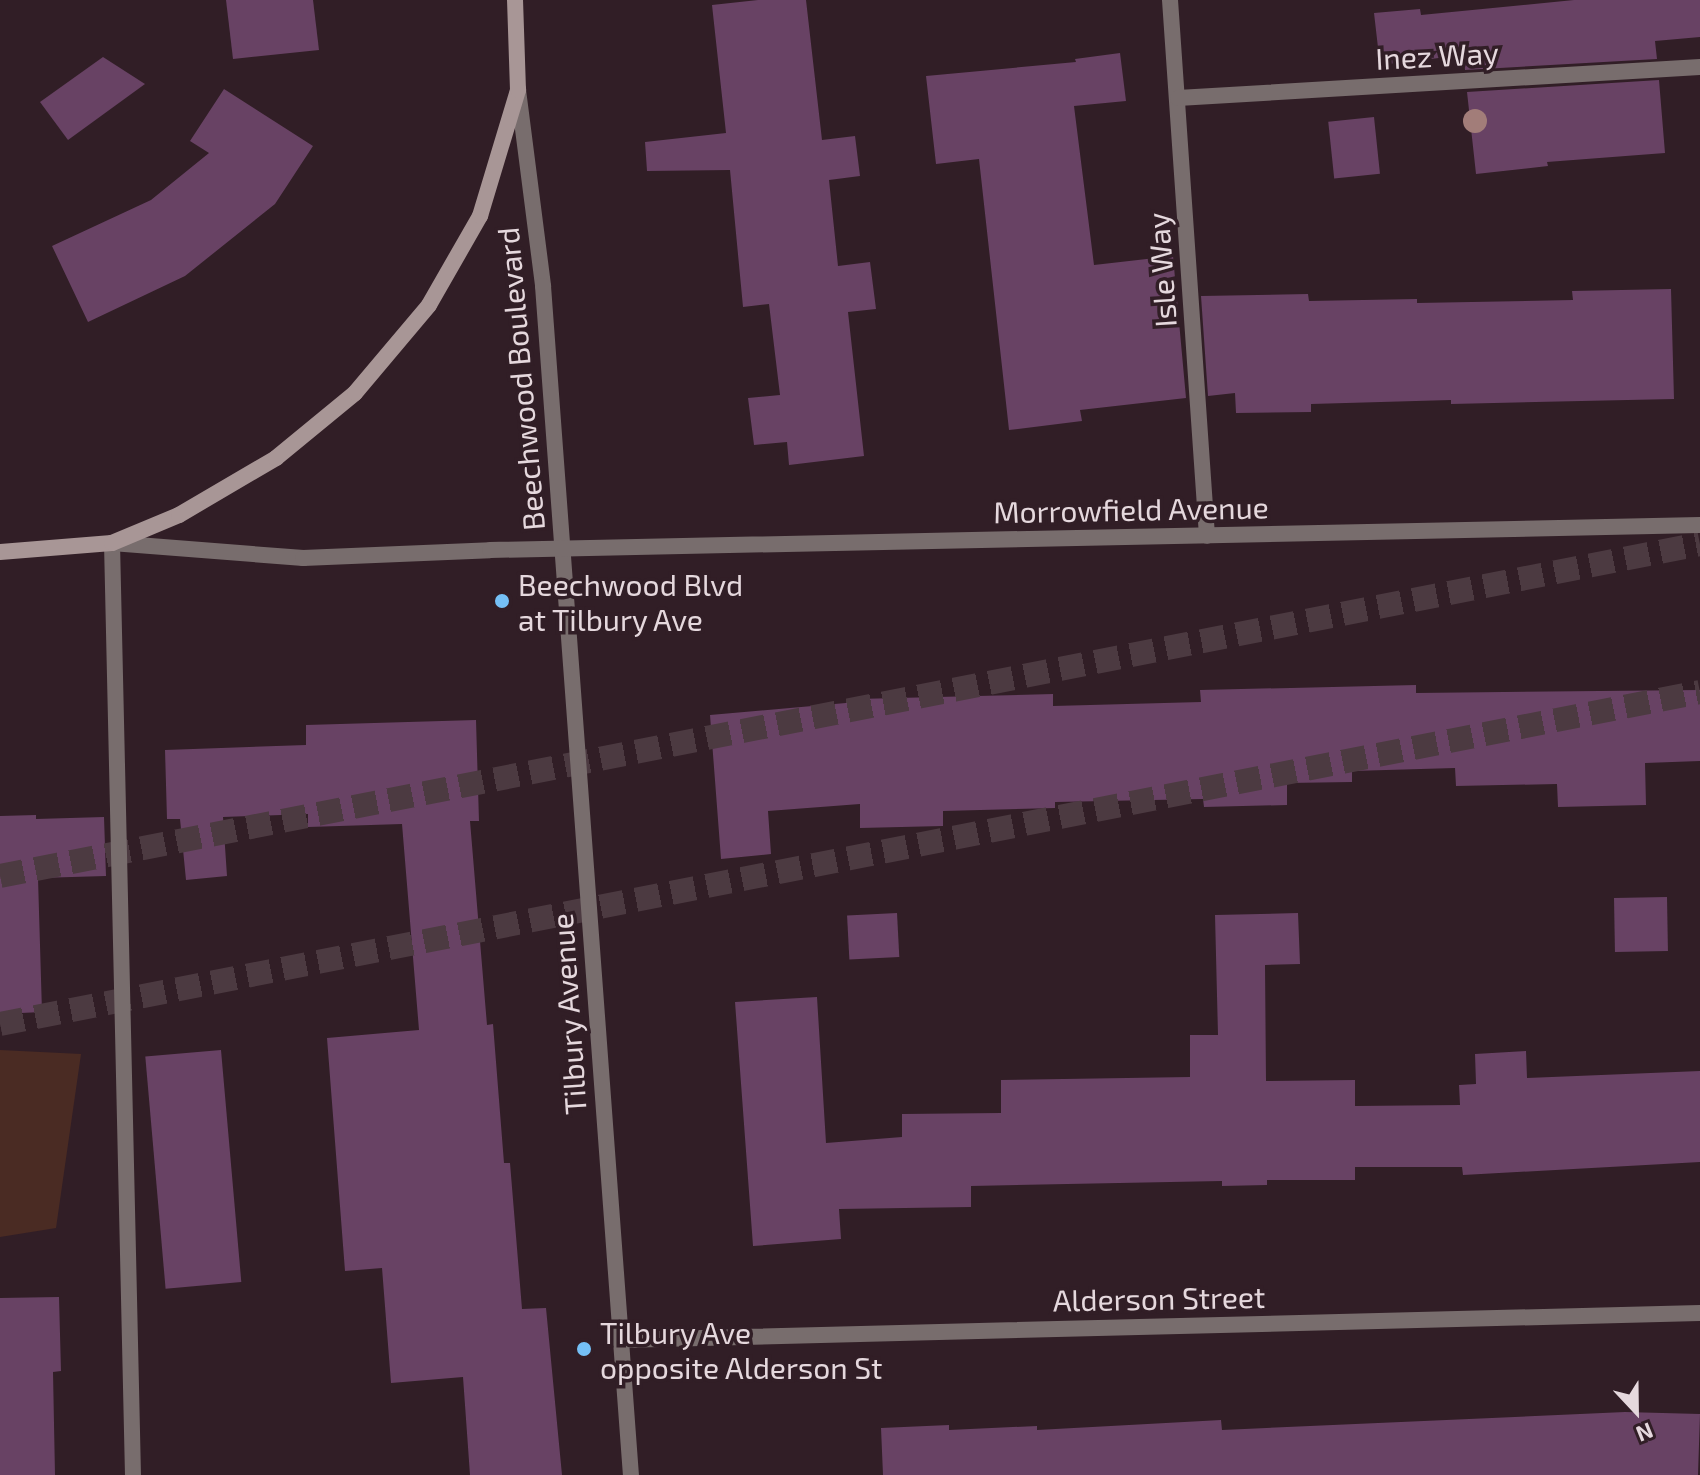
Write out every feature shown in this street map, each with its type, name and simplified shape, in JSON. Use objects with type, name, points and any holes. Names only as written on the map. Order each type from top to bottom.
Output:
[{"type":"street","name":"Beechwood Boulevard","points":[[0,552],[112,543],[303,558],[563,549],[543,286],[518,90],[515,0]]},
{"type":"street","name":"Isle Way","points":[[1170,0],[1207,536]]},
{"type":"street","name":"Inez Way","points":[[1178,98],[1700,67]]},
{"type":"street","name":"Beechwood Boulevard","points":[[112,543],[179,515],[276,458],[355,393],[429,305],[480,216],[518,90]]},
{"type":"street","name":"Morrowfield Avenue","points":[[563,549],[1700,525]]},
{"type":"street","points":[[112,543],[133,1475]]},
{"type":"street","name":"Tilbury Avenue","points":[[563,549],[631,1475]]},
{"type":"street","name":"Alderson Street","points":[[619,1340],[1700,1313]]},
{"type":"shaded area","points":[[0,1050],[81,1054],[56,1228],[0,1237]]},
{"type":"building","points":[[226,0],[313,0],[319,50],[233,59]]},
{"type":"building","points":[[758,0],[806,0],[822,140],[855,136],[860,176],[829,180],[838,266],[870,262],[876,309],[848,312],[864,456],[789,465],[787,442],[754,445],[748,398],[780,395],[769,304],[743,307],[730,170],[647,171],[645,142],[726,133],[712,5]]},
{"type":"building","points":[[1574,0],[1700,0],[1700,37],[1655,41],[1657,59],[1465,70],[1464,55],[1380,65],[1374,13],[1420,9],[1421,15]]},
{"type":"building","points":[[1120,53],[1126,101],[1074,106],[1094,265],[1173,256],[1186,398],[1080,410],[1082,421],[1009,430],[979,159],[936,164],[926,76],[1076,62],[1075,59]]},
{"type":"building","points":[[103,57],[145,84],[68,140],[40,102]]},
{"type":"building","points":[[1659,80],[1665,153],[1547,162],[1548,166],[1476,174],[1467,92]]},
{"type":"building","points":[[224,89],[313,146],[275,204],[185,276],[88,322],[52,246],[151,200],[209,153],[190,141]]},
{"type":"building","points":[[1374,117],[1380,174],[1334,178],[1328,122]]},
{"type":"building","points":[[1671,289],[1674,399],[1311,404],[1311,412],[1236,413],[1235,393],[1208,396],[1201,296],[1308,294],[1309,301],[1417,299],[1417,303],[1573,300],[1572,291]]},
{"type":"building","points":[[1416,685],[1416,693],[1700,690],[1700,761],[1645,763],[1646,805],[1558,807],[1557,784],[1456,786],[1455,768],[1352,771],[1352,782],[1287,783],[1287,805],[1204,807],[1203,799],[1055,802],[1055,808],[943,811],[943,826],[860,828],[860,804],[768,811],[771,854],[721,859],[710,715],[857,702],[857,699],[1053,694],[1053,706],[1201,702],[1200,690]]},
{"type":"building","points":[[476,720],[479,821],[470,821],[487,1025],[493,1024],[504,1163],[510,1163],[522,1309],[546,1308],[562,1475],[470,1475],[463,1377],[391,1383],[382,1268],[345,1271],[327,1038],[419,1030],[402,824],[308,827],[308,814],[223,817],[227,876],[186,880],[180,819],[167,819],[165,750],[306,745],[306,725]]},
{"type":"building","points":[[36,815],[36,819],[104,817],[106,876],[38,878],[42,1012],[0,1014],[0,816]]},
{"type":"building","points":[[1667,897],[1668,951],[1615,952],[1614,898]]},
{"type":"building","points":[[897,913],[899,957],[849,960],[847,916]]},
{"type":"building","points":[[1298,913],[1300,964],[1265,965],[1266,1081],[1355,1080],[1355,1106],[1460,1105],[1459,1085],[1476,1084],[1475,1054],[1526,1051],[1527,1078],[1700,1071],[1700,1162],[1463,1175],[1462,1167],[1355,1167],[1355,1180],[1267,1180],[1267,1185],[1222,1186],[1222,1181],[971,1186],[971,1207],[839,1209],[841,1239],[753,1246],[735,1002],[817,997],[826,1143],[902,1137],[902,1114],[1001,1113],[1001,1080],[1190,1077],[1190,1035],[1218,1035],[1215,915]]},
{"type":"building","points":[[221,1050],[241,1282],[166,1289],[145,1057]]},
{"type":"building","points":[[59,1297],[61,1371],[53,1372],[55,1475],[0,1475],[0,1298]]},
{"type":"building","points":[[1625,1412],[1700,1414],[1698,1475],[883,1475],[881,1428],[949,1425],[949,1430],[1037,1426],[1037,1430],[1221,1420],[1222,1430]]},
{"type":"tunnel","points":[[0,876],[1700,544]]},
{"type":"tunnel","points":[[0,1024],[1700,692]]},
{"type":"place","name":"Beechwood Blvd at Tilbury Ave","points":[[502,601]]},
{"type":"place","name":"Tilbury Ave opposite Alderson St","points":[[584,1349]]}]
